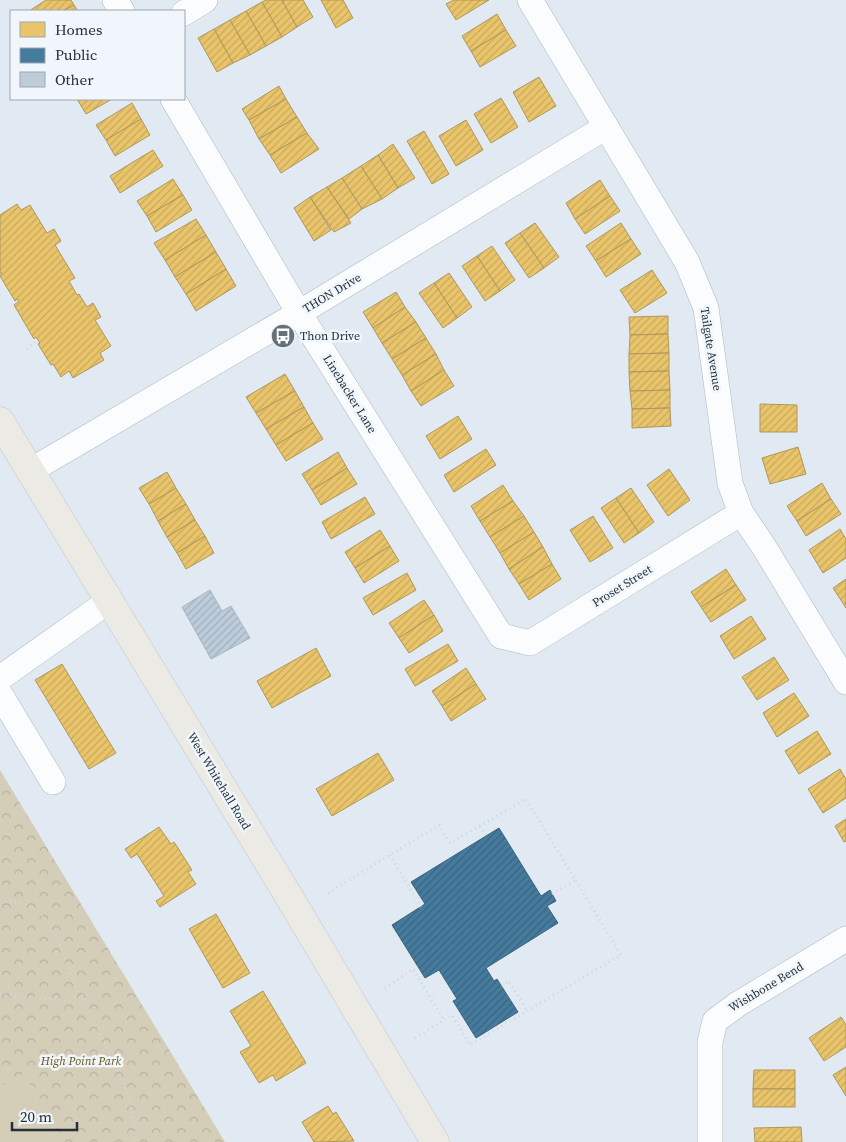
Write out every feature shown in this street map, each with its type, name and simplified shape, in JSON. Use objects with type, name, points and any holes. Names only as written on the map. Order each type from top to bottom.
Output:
[{"type":"main road","name":"West Whitehall Road","points":[[0,421],[286,892],[435,1142]]},
{"type":"street","points":[[185,12],[205,0]]},
{"type":"street","name":"Tailgate Avenue","points":[[530,0],[687,262],[706,308],[730,484],[741,514],[764,547],[846,682]]},
{"type":"street","name":"Linebacker Lane","points":[[174,100],[298,313],[501,636]]},
{"type":"street","name":"THON Drive","points":[[30,471],[606,128]]},
{"type":"street","name":"Proset Street","points":[[501,636],[530,643],[741,514]]},
{"type":"street","points":[[0,678],[109,601]]},
{"type":"street","points":[[0,694],[53,782]]},
{"type":"street","name":"Wishbone Bend","points":[[710,1142],[710,1042],[715,1021],[738,1004],[845,941]]},
{"type":"path","points":[[27,349],[38,340]]},
{"type":"path","points":[[328,893],[439,825],[450,843],[526,799],[621,955],[470,1045],[452,1015],[415,1038]]},
{"type":"path","points":[[480,826],[486,836]]},
{"type":"path","points":[[390,855],[421,907]]},
{"type":"path","points":[[552,894],[575,880]]},
{"type":"path","points":[[0,902],[25,904],[36,908],[53,929],[71,973],[127,1090],[132,1110],[136,1142]]},
{"type":"path","points":[[385,988],[413,969],[444,1020]]},
{"type":"path","points":[[502,986],[509,981],[527,1011]]},
{"type":"path","points":[[0,994],[86,1003]]},
{"type":"green space","name":"High Point Park","points":[[0,770],[225,1142],[0,1142]]},
{"type":"green space","points":[[24,1073],[63,1142],[0,1142],[0,1087]]},
{"type":"building: Homes","points":[[46,0],[71,0],[74,5],[65,10],[31,10]]},
{"type":"building: Homes","points":[[266,0],[282,0],[297,27],[282,37],[262,2]]},
{"type":"building: Homes","points":[[282,0],[303,0],[313,17],[297,27]]},
{"type":"building: Homes","points":[[321,0],[343,0],[353,18],[336,28]]},
{"type":"building: Homes","points":[[454,0],[489,0],[456,20],[446,4]]},
{"type":"building: Homes","points":[[262,2],[282,37],[266,46],[246,11]]},
{"type":"building: Homes","points":[[74,5],[77,10],[65,10]]},
{"type":"building: Homes","points":[[246,11],[266,46],[250,55],[230,20]]},
{"type":"building: Homes","points":[[497,14],[506,30],[471,51],[462,36]]},
{"type":"building: Homes","points":[[230,20],[250,55],[233,63],[214,29]]},
{"type":"building: Homes","points":[[214,29],[233,63],[217,72],[198,38]]},
{"type":"building: Homes","points":[[506,30],[516,46],[480,67],[471,51]]},
{"type":"building: Homes","points":[[539,77],[556,106],[529,122],[513,92]]},
{"type":"building: Homes","points":[[279,86],[286,99],[249,120],[242,109]]},
{"type":"building: Homes","points":[[501,98],[518,127],[491,143],[474,114]]},
{"type":"building: Homes","points":[[286,99],[297,117],[259,139],[249,120]]},
{"type":"building: Homes","points":[[78,100],[110,100],[86,114]]},
{"type":"building: Homes","points":[[132,103],[141,119],[106,140],[96,125]]},
{"type":"building: Homes","points":[[297,117],[307,133],[270,155],[259,139]]},
{"type":"building: Homes","points":[[141,119],[150,135],[115,156],[106,140]]},
{"type":"building: Homes","points":[[466,120],[483,150],[456,166],[439,136]]},
{"type":"building: Homes","points":[[424,131],[449,174],[432,184],[407,141]]},
{"type":"building: Homes","points":[[307,133],[319,149],[281,173],[270,155]]},
{"type":"building: Homes","points":[[393,144],[415,178],[398,188],[378,155]]},
{"type":"building: Homes","points":[[153,150],[163,166],[120,193],[110,176]]},
{"type":"building: Homes","points":[[378,155],[398,188],[382,199],[361,166]]},
{"type":"building: Homes","points":[[361,166],[382,199],[362,209],[342,178]]},
{"type":"building: Homes","points":[[342,178],[362,209],[349,219],[327,187]]},
{"type":"building: Homes","points":[[173,179],[183,195],[147,216],[137,201]]},
{"type":"building: Homes","points":[[600,180],[610,196],[575,219],[566,203]]},
{"type":"building: Homes","points":[[327,187],[351,223],[334,232],[310,197]]},
{"type":"building: Homes","points":[[183,195],[192,210],[156,232],[147,216]]},
{"type":"building: Homes","points":[[610,196],[620,211],[585,234],[575,219]]},
{"type":"building: Homes","points":[[310,197],[331,230],[314,241],[294,208]]},
{"type":"building: Homes","points":[[17,204],[21,210],[30,205],[47,233],[54,229],[61,241],[55,245],[75,278],[69,281],[87,307],[93,303],[101,317],[95,320],[111,346],[100,353],[104,360],[73,378],[69,371],[61,377],[53,364],[51,365],[38,344],[40,343],[36,337],[34,339],[14,305],[19,301],[18,299],[15,301],[0,276],[2,273],[0,273],[0,215]]},
{"type":"building: Homes","points":[[196,219],[206,235],[165,260],[154,243]]},
{"type":"building: Homes","points":[[535,223],[559,257],[544,268],[520,233]]},
{"type":"building: Homes","points":[[621,223],[631,239],[596,261],[586,246]]},
{"type":"building: Homes","points":[[520,233],[544,268],[529,278],[505,243]]},
{"type":"building: Homes","points":[[206,235],[216,252],[175,277],[165,260]]},
{"type":"building: Homes","points":[[631,239],[641,254],[606,277],[596,261]]},
{"type":"building: Homes","points":[[492,246],[515,280],[500,291],[477,256]]},
{"type":"building: Homes","points":[[216,252],[226,269],[186,294],[175,277]]},
{"type":"building: Homes","points":[[477,256],[500,291],[485,301],[462,266]]},
{"type":"building: Homes","points":[[226,269],[236,286],[196,311],[186,294]]},
{"type":"building: Homes","points":[[652,270],[667,293],[635,313],[620,290]]},
{"type":"building: Homes","points":[[449,273],[472,307],[457,318],[434,283]]},
{"type":"building: Homes","points":[[434,283],[457,318],[443,328],[419,293]]},
{"type":"building: Homes","points":[[396,292],[405,307],[373,328],[363,312]]},
{"type":"building: Homes","points":[[405,307],[416,322],[382,343],[373,328]]},
{"type":"building: Homes","points":[[668,316],[668,334],[630,335],[629,317]]},
{"type":"building: Homes","points":[[416,322],[426,338],[392,359],[382,343]]},
{"type":"building: Homes","points":[[668,334],[669,353],[629,354],[630,335]]},
{"type":"building: Homes","points":[[426,338],[436,354],[402,375],[392,359]]},
{"type":"building: Homes","points":[[669,353],[669,371],[629,372],[629,354]]},
{"type":"building: Homes","points":[[436,354],[444,370],[411,391],[402,375]]},
{"type":"building: Homes","points":[[444,370],[454,386],[421,406],[411,391]]},
{"type":"building: Homes","points":[[669,371],[670,390],[630,391],[629,372]]},
{"type":"building: Homes","points":[[285,374],[295,391],[256,413],[246,397]]},
{"type":"building: Homes","points":[[670,390],[670,408],[632,409],[630,391]]},
{"type":"building: Homes","points":[[295,391],[304,407],[266,429],[256,413]]},
{"type":"building: Homes","points":[[760,404],[797,405],[797,432],[760,432]]},
{"type":"building: Homes","points":[[304,407],[313,423],[276,445],[266,429]]},
{"type":"building: Homes","points":[[670,408],[671,426],[632,428],[632,409]]},
{"type":"building: Homes","points":[[458,416],[472,439],[440,459],[426,436]]},
{"type":"building: Homes","points":[[313,423],[323,439],[286,461],[276,445]]},
{"type":"building: Homes","points":[[798,447],[806,474],[770,484],[762,458]]},
{"type":"building: Homes","points":[[486,449],[496,465],[454,492],[444,475]]},
{"type":"building: Homes","points":[[338,452],[347,468],[312,490],[302,474]]},
{"type":"building: Homes","points":[[347,468],[357,484],[321,505],[312,490]]},
{"type":"building: Homes","points":[[669,469],[690,500],[668,516],[647,485]]},
{"type":"building: Homes","points":[[167,472],[176,488],[149,504],[139,488]]},
{"type":"building: Homes","points":[[822,483],[831,499],[797,521],[787,506]]},
{"type":"building: Homes","points":[[503,485],[513,501],[480,521],[471,506]]},
{"type":"building: Homes","points":[[176,488],[186,504],[158,521],[149,504]]},
{"type":"building: Homes","points":[[631,488],[654,522],[639,533],[616,498]]},
{"type":"building: Homes","points":[[365,497],[375,514],[331,539],[322,522]]},
{"type":"building: Homes","points":[[616,498],[639,533],[624,543],[601,508]]},
{"type":"building: Homes","points":[[831,499],[841,514],[806,536],[797,521]]},
{"type":"building: Homes","points":[[513,501],[524,516],[490,537],[480,521]]},
{"type":"building: Homes","points":[[186,504],[195,520],[167,537],[158,521]]},
{"type":"building: Homes","points":[[524,516],[534,532],[500,553],[490,537]]},
{"type":"building: Homes","points":[[593,516],[613,548],[590,562],[570,530]]},
{"type":"building: Homes","points":[[195,520],[205,536],[177,553],[167,537]]},
{"type":"building: Homes","points":[[840,529],[846,539],[846,558],[823,573],[809,550]]},
{"type":"building: Homes","points":[[380,530],[390,546],[355,568],[345,552]]},
{"type":"building: Homes","points":[[534,532],[543,547],[509,569],[500,553]]},
{"type":"building: Homes","points":[[205,536],[214,553],[186,569],[177,553]]},
{"type":"building: Homes","points":[[390,546],[399,561],[364,583],[355,568]]},
{"type":"building: Homes","points":[[543,547],[552,564],[519,584],[509,569]]},
{"type":"building: Homes","points":[[552,564],[561,579],[529,600],[519,584]]},
{"type":"building: Homes","points":[[726,569],[736,585],[701,607],[691,592]]},
{"type":"building: Homes","points":[[407,573],[416,590],[373,615],[363,598]]},
{"type":"building: Homes","points":[[846,579],[846,608],[833,588]]},
{"type":"building: Homes","points":[[736,585],[746,600],[711,622],[701,607]]},
{"type":"building: Homes","points":[[424,600],[434,615],[399,638],[389,623]]},
{"type":"building: Homes","points":[[434,615],[443,631],[409,653],[399,638]]},
{"type":"building: Homes","points":[[751,616],[766,639],[734,659],[720,636]]},
{"type":"building: Homes","points":[[448,644],[458,661],[415,686],[405,669]]},
{"type":"building: Homes","points":[[316,648],[331,676],[272,708],[257,681]]},
{"type":"building: Homes","points":[[774,657],[789,680],[757,700],[742,677]]},
{"type":"building: Homes","points":[[62,664],[116,753],[89,769],[35,680]]},
{"type":"building: Homes","points":[[466,668],[476,684],[442,706],[432,691]]},
{"type":"building: Homes","points":[[476,684],[486,699],[451,721],[442,706]]},
{"type":"building: Homes","points":[[794,693],[809,716],[777,737],[763,713]]},
{"type":"building: Homes","points":[[817,731],[831,754],[799,774],[785,751]]},
{"type":"building: Homes","points":[[378,753],[394,780],[332,816],[316,789]]},
{"type":"building: Homes","points":[[840,769],[846,779],[846,798],[823,813],[808,789]]},
{"type":"building: Homes","points":[[846,819],[846,841],[844,842],[835,826]]},
{"type":"building: Homes","points":[[159,827],[171,844],[174,842],[192,870],[188,872],[196,884],[160,907],[156,901],[164,896],[137,854],[131,858],[125,849]]},
{"type":"building: Homes","points":[[216,914],[250,973],[223,988],[189,929]]},
{"type":"building: Homes","points":[[263,991],[306,1063],[276,1081],[273,1075],[259,1083],[240,1052],[251,1046],[230,1011]]},
{"type":"building: Homes","points":[[841,1017],[846,1025],[846,1047],[824,1061],[809,1038]]},
{"type":"building: Homes","points":[[846,1067],[846,1096],[833,1075]]},
{"type":"building: Homes","points":[[754,1070],[795,1070],[795,1089],[753,1089]]},
{"type":"building: Homes","points":[[753,1089],[795,1089],[795,1107],[753,1107]]},
{"type":"building: Homes","points":[[328,1106],[333,1114],[336,1112],[354,1141],[314,1142],[302,1122]]},
{"type":"building: Homes","points":[[801,1127],[802,1142],[755,1142],[754,1128]]},
{"type":"building: Public","points":[[499,828],[541,896],[550,890],[556,901],[547,906],[558,923],[486,968],[494,981],[497,979],[518,1012],[476,1038],[453,1001],[457,999],[439,970],[425,978],[392,925],[425,904],[411,882]]},
{"type":"building: Other","points":[[210,590],[222,611],[231,606],[250,638],[211,659],[182,607]]},
{"type":"place","name":"Thon Drive","points":[[283,336]]}]
